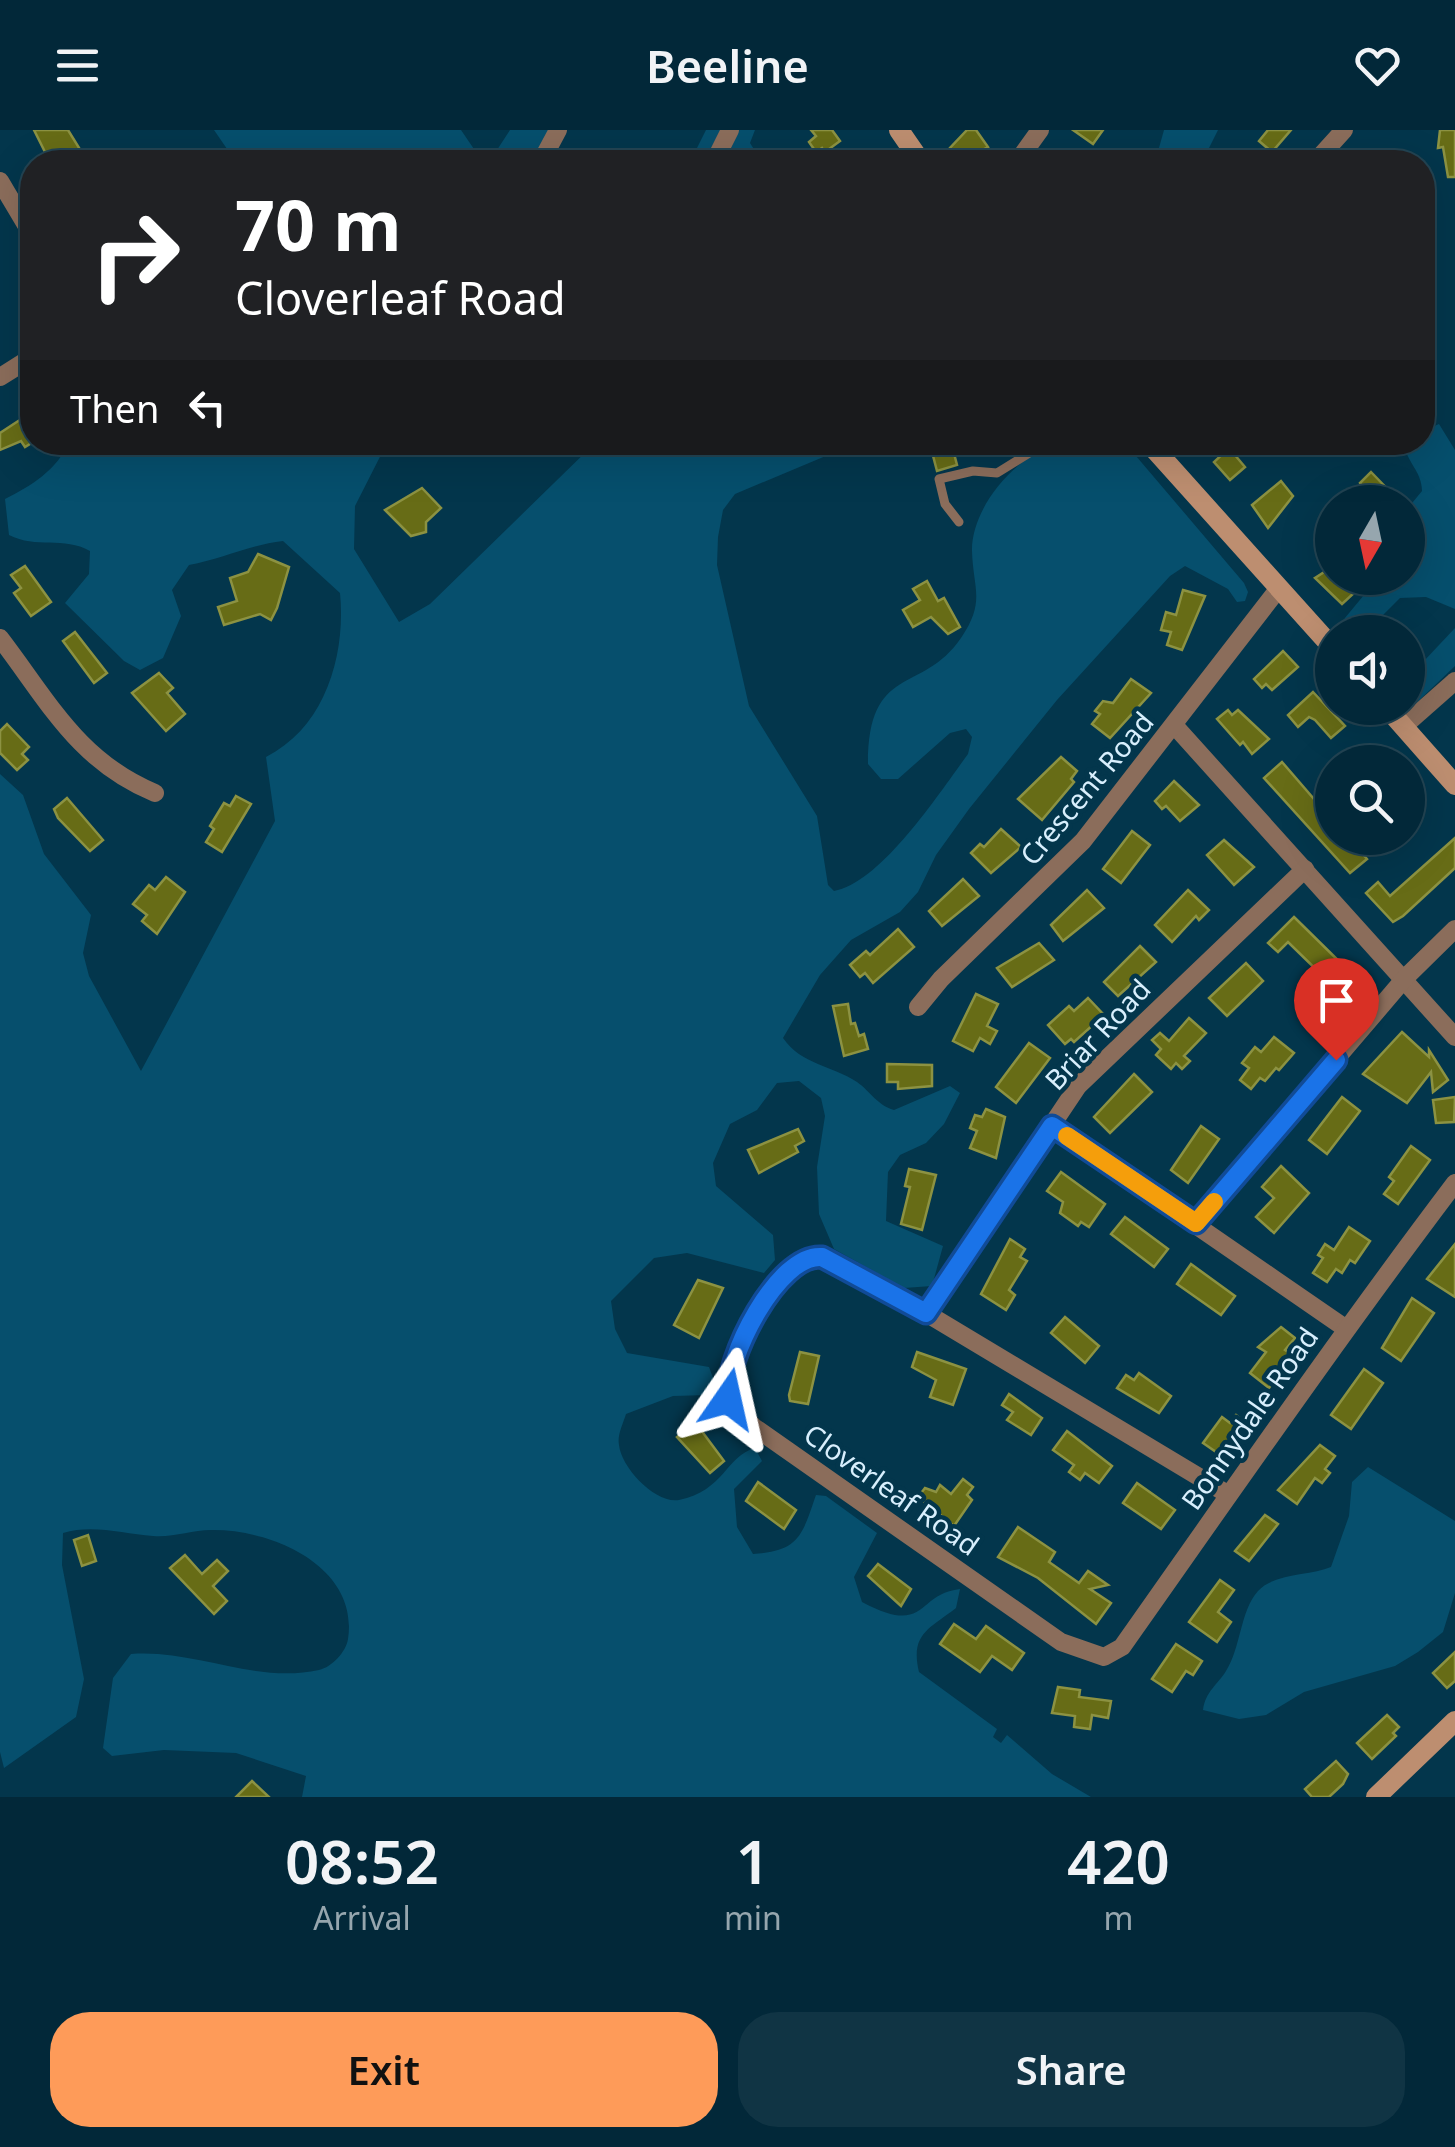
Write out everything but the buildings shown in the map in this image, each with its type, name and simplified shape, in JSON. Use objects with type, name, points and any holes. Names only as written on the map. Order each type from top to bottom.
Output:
[{"type":"main road","points":[[1160,455],[1315,628]]},
{"type":"main road","points":[[1404,726],[1455,785]]},
{"type":"main road","points":[[1376,1797],[1451,1730]]},
{"type":"street","points":[[1326,150],[1344,130]]},
{"type":"street","points":[[0,181],[20,215]]},
{"type":"street","name":"Crescent Road","points":[[918,1007],[940,978],[1052,875],[1280,588]]},
{"type":"street","points":[[0,638],[87,753],[117,777],[155,793]]},
{"type":"street","points":[[1404,726],[1455,681]]},
{"type":"street","points":[[1174,725],[1455,1037]]},
{"type":"street","name":"Briar Road","points":[[926,1313],[1078,1086],[1305,870]]},
{"type":"street","points":[[1196,1223],[1405,978],[1455,930]]},
{"type":"street","points":[[1052,1126],[1346,1328]]},
{"type":"street","name":"Bonnydale Road","points":[[1076,1649],[1104,1657],[1122,1647],[1346,1328],[1455,1183]]},
{"type":"street","name":"Cloverleaf Road","points":[[1076,1649],[754,1427],[728,1399],[729,1375],[740,1345],[782,1276],[805,1258],[822,1257],[926,1313],[1229,1494]]},
{"type":"lane","points":[[959,522],[945,504],[940,479],[973,471],[998,473],[1026,455]]},
{"type":"shaded area","points":[[214,130],[461,130],[475,150],[228,150]]},
{"type":"shaded area","points":[[510,130],[550,130],[539,150],[497,150]]},
{"type":"shaded area","points":[[706,130],[721,130],[710,150],[696,150]]},
{"type":"shaded area","points":[[739,130],[755,130],[750,143],[754,150],[730,150]]},
{"type":"shaded area","points":[[1164,130],[1218,130],[1208,150],[1158,150]]},
{"type":"shaded area","points":[[1439,424],[1455,450],[1455,609],[1426,597],[1400,598],[1383,615],[1347,615],[1364,595],[1425,595],[1425,485],[1421,485],[1408,455],[1435,455],[1435,426]]},
{"type":"shaded area","points":[[62,455],[381,455],[355,506],[354,549],[399,622],[430,604],[583,455],[828,455],[735,494],[723,510],[717,565],[749,706],[817,816],[828,885],[834,891],[871,872],[890,854],[968,754],[972,737],[966,729],[950,733],[898,779],[881,779],[868,764],[870,732],[887,695],[946,656],[969,625],[976,604],[974,534],[989,499],[1015,468],[1033,455],[1135,455],[1244,583],[1248,592],[1245,601],[1237,602],[1228,589],[1185,566],[1170,576],[1057,700],[969,809],[936,855],[918,892],[900,912],[851,940],[820,975],[783,1038],[799,1054],[847,1076],[894,1110],[950,1086],[960,1093],[944,1124],[926,1143],[900,1155],[888,1172],[886,1221],[943,1246],[932,1286],[904,1288],[834,1249],[819,1214],[817,1167],[825,1116],[821,1098],[799,1081],[777,1083],[757,1110],[730,1124],[713,1163],[716,1186],[773,1235],[775,1260],[764,1273],[687,1253],[654,1258],[611,1301],[615,1329],[627,1353],[709,1367],[715,1383],[709,1395],[673,1396],[626,1414],[619,1445],[626,1463],[641,1482],[670,1500],[694,1496],[715,1482],[737,1458],[755,1448],[762,1461],[734,1489],[737,1527],[753,1554],[790,1545],[802,1530],[816,1495],[826,1496],[877,1533],[854,1577],[862,1602],[883,1612],[910,1615],[946,1592],[960,1589],[956,1608],[930,1627],[920,1641],[919,1672],[997,1729],[993,1737],[1001,1743],[1007,1735],[1052,1774],[1091,1797],[302,1797],[306,1776],[236,1753],[164,1750],[112,1756],[103,1748],[113,1678],[131,1654],[178,1656],[248,1670],[295,1673],[329,1666],[347,1644],[348,1614],[327,1573],[286,1546],[262,1537],[214,1530],[161,1536],[97,1529],[63,1533],[62,1565],[84,1679],[76,1717],[4,1768],[0,1752],[0,774],[23,795],[44,854],[91,915],[83,953],[89,976],[141,1071],[275,821],[266,757],[287,744],[317,708],[335,664],[341,616],[340,593],[283,541],[189,565],[172,590],[181,616],[163,658],[140,670],[124,661],[65,603],[89,574],[90,551],[9,535],[5,499]]},
{"type":"shaded area","points":[[1455,628],[1455,666],[1425,695],[1425,660]]},
{"type":"shaded area","points":[[1368,1467],[1455,1521],[1455,1593],[1443,1632],[1395,1666],[1304,1692],[1266,1715],[1239,1719],[1203,1710],[1209,1693],[1231,1662],[1258,1591],[1273,1581],[1331,1567],[1349,1516],[1352,1482]]},
{"type":"slow traffic","points":[[1067,1136],[1196,1223],[1214,1202]]},
{"type":"route","points":[[728,1399],[729,1375],[740,1345],[782,1276],[794,1264],[805,1258],[822,1257],[926,1313],[1052,1126],[1196,1223],[1336,1060]]}]
